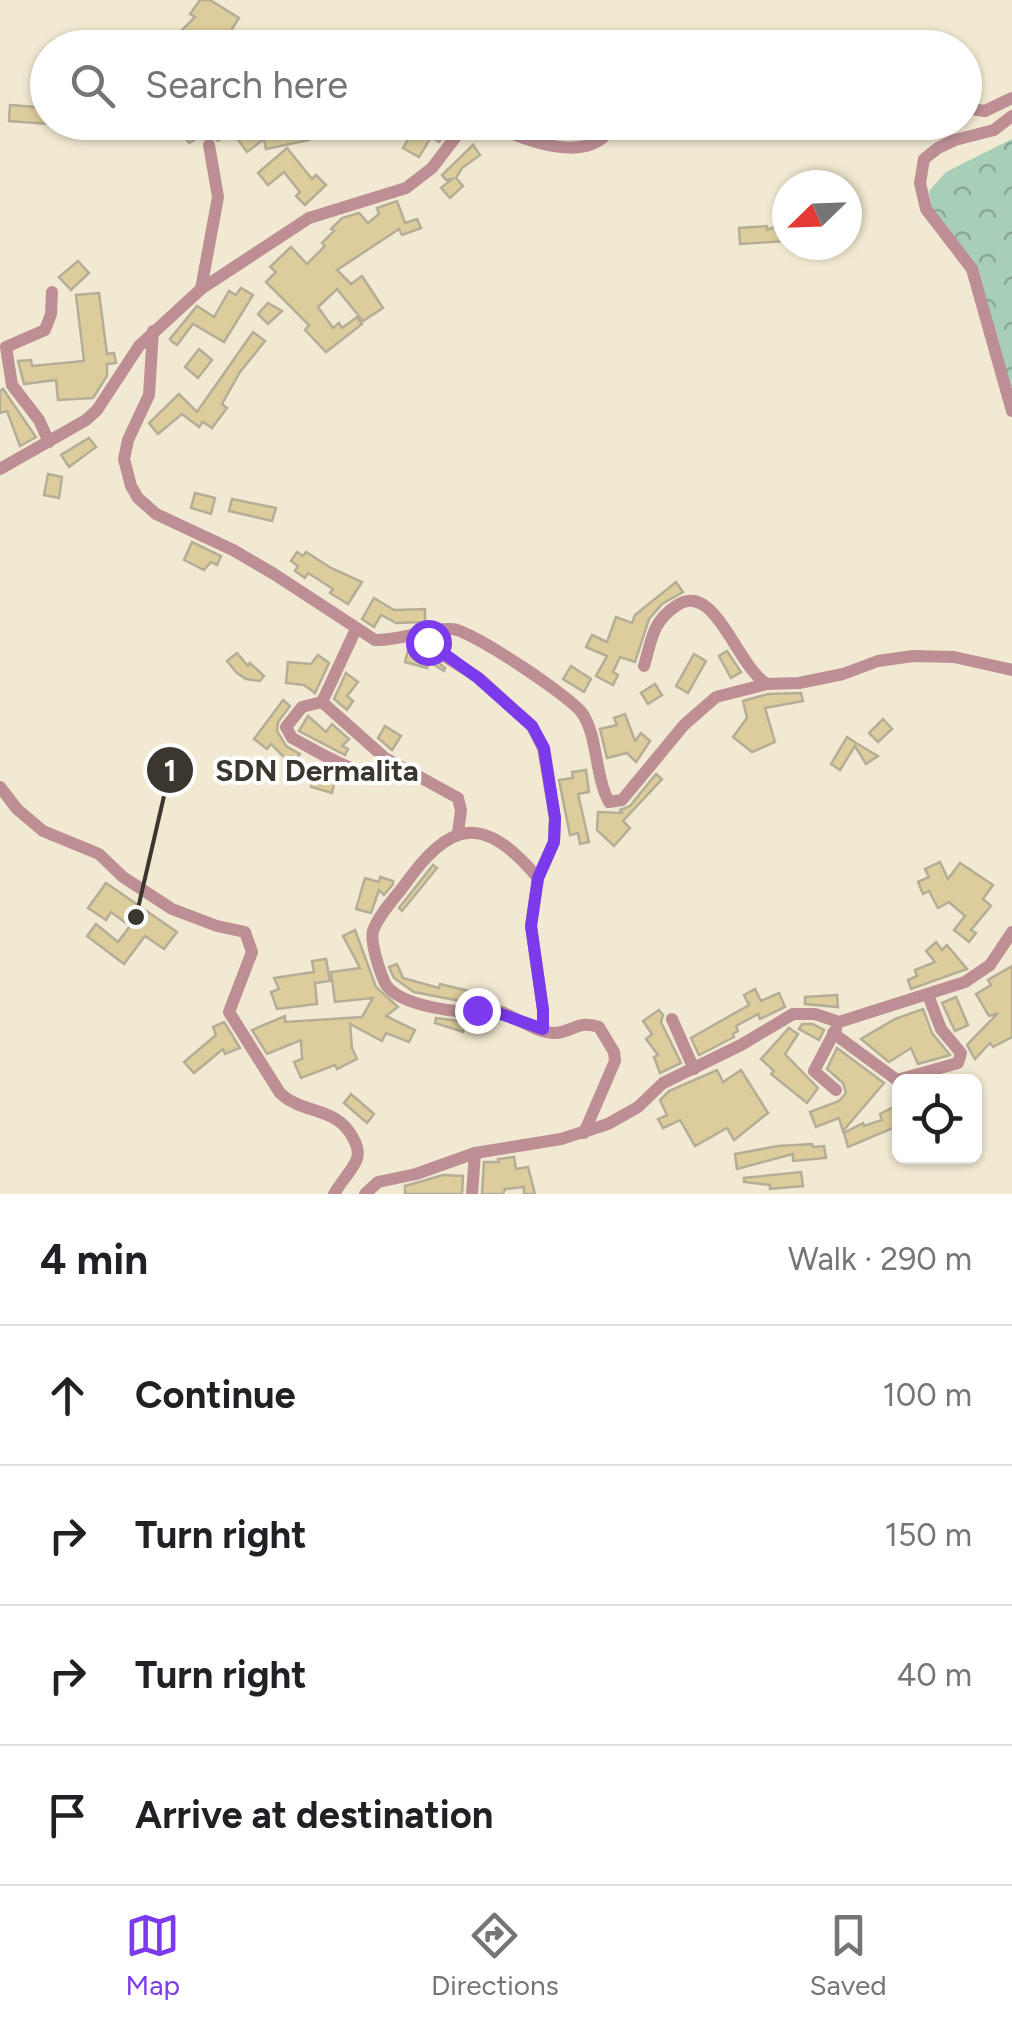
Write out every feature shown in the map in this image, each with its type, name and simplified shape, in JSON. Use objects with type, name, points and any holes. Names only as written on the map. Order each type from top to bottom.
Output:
[{"type":"street","points":[[982,111],[1012,98]]},
{"type":"street","points":[[982,133],[994,130],[1012,116]]},
{"type":"street","points":[[0,469],[97,410],[128,360],[152,332],[202,289],[309,218],[406,188],[432,168],[453,140]]},
{"type":"street","points":[[526,140],[556,147],[600,140]]},
{"type":"street","points":[[955,140],[924,160],[920,196],[972,269],[1012,410]]},
{"type":"street","points":[[202,289],[218,198],[209,145]]},
{"type":"street","points":[[48,442],[38,420],[12,385],[6,347],[45,330],[51,314],[52,292]]},
{"type":"street","points":[[152,332],[150,395],[128,440],[124,458],[130,486],[138,498],[156,514],[233,550],[376,640],[447,629],[471,634],[580,710],[606,798],[612,804],[622,800],[708,701],[767,684],[827,677],[878,661],[914,656],[954,657],[1012,670]]},
{"type":"street","points":[[644,666],[658,619],[682,602],[698,601],[714,611],[749,669],[767,684]]},
{"type":"street","points":[[356,629],[322,702],[296,711],[286,728],[292,738],[358,770],[387,776],[409,770]]},
{"type":"street","points":[[410,637],[434,645],[478,678],[532,726],[544,748],[554,830],[550,857],[538,878],[531,926],[543,1029]]},
{"type":"street","points":[[322,702],[385,758],[458,798],[458,833]]},
{"type":"street","points":[[0,787],[43,831],[99,854],[123,877],[172,910],[245,932],[252,952],[229,1012],[272,1084],[288,1100],[334,1115],[352,1134],[358,1148],[356,1162],[334,1194]]},
{"type":"street","points":[[538,878],[518,854],[504,845],[471,832],[458,833],[433,848],[372,933],[386,984],[410,1002],[469,1012],[484,1008],[557,1033],[584,1023],[596,1025],[614,1052],[613,1065],[584,1133]]},
{"type":"street","points":[[836,1090],[814,1071],[836,1027],[979,974],[999,955],[1012,932]]},
{"type":"street","points":[[364,1194],[378,1182],[416,1174],[475,1153],[584,1133],[623,1116],[663,1083],[793,1014],[815,1014],[836,1027],[898,1080],[958,1063],[961,1053],[941,1030],[928,995]]},
{"type":"street","points":[[672,1019],[694,1069]]},
{"type":"street","points":[[472,1194],[475,1153]]},
{"type":"green space","points":[[1012,139],[1012,389],[980,285],[932,212],[929,191],[946,172]]},
{"type":"building","points":[[200,0],[210,0],[239,18],[232,30],[182,30],[195,17],[190,14]]},
{"type":"building","points":[[10,105],[30,107],[30,123],[9,121]]},
{"type":"building","points":[[238,140],[263,140],[247,152]]},
{"type":"building","points":[[264,140],[309,140],[266,149]]},
{"type":"building","points":[[408,140],[429,140],[419,157],[403,148]]},
{"type":"building","points":[[473,145],[480,155],[462,168],[456,178],[463,186],[450,198],[441,188],[452,179],[446,180],[442,175]]},
{"type":"building","points":[[287,148],[312,179],[316,175],[326,185],[305,205],[284,172],[268,185],[258,173]]},
{"type":"building","points":[[397,201],[405,223],[417,219],[421,228],[402,235],[399,229],[337,270],[351,284],[362,276],[383,308],[363,321],[337,289],[318,307],[333,328],[339,323],[342,328],[357,317],[362,324],[326,352],[305,330],[309,325],[266,282],[276,272],[270,267],[291,247],[307,264],[325,246],[322,243],[342,218],[359,213],[368,223],[379,214],[377,208]]},
{"type":"building","points":[[767,226],[767,230],[772,228],[772,242],[740,244],[739,228]]},
{"type":"building","points":[[78,261],[89,273],[71,290],[59,277]]},
{"type":"building","points":[[241,288],[253,295],[224,342],[193,324],[177,345],[171,341],[197,306],[214,317],[229,291],[236,295]]},
{"type":"building","points":[[99,293],[107,354],[114,353],[116,363],[107,364],[107,376],[93,398],[58,400],[56,380],[24,384],[18,361],[31,360],[32,366],[84,361],[76,295]]},
{"type":"building","points":[[268,303],[282,311],[268,324],[258,314]]},
{"type":"building","points":[[253,332],[265,341],[240,372],[222,404],[227,408],[212,428],[203,422],[199,427],[182,414],[158,434],[149,423],[179,394],[197,412]]},
{"type":"building","points":[[199,349],[212,360],[198,378],[185,367]]},
{"type":"building","points":[[3,389],[36,437],[20,446],[7,411],[0,413]]},
{"type":"building","points":[[89,438],[96,447],[69,467],[61,455]]},
{"type":"building","points":[[48,474],[62,477],[59,498],[44,495]]},
{"type":"building","points":[[195,493],[215,498],[211,514],[191,508]]},
{"type":"building","points":[[232,499],[276,508],[272,521],[229,511]]},
{"type":"building","points":[[192,542],[221,556],[217,565],[211,562],[204,570],[184,560]]},
{"type":"building","points":[[297,552],[303,556],[306,552],[362,582],[348,604],[308,573],[305,578],[295,571],[298,566],[291,561]]},
{"type":"building","points":[[676,582],[683,592],[662,604],[649,619],[635,662],[620,657],[613,672],[618,675],[613,685],[596,676],[607,656],[586,647],[592,635],[607,642],[616,617],[632,623],[635,615]]},
{"type":"building","points":[[374,598],[394,610],[425,609],[425,622],[396,623],[381,615],[374,627],[362,619]]},
{"type":"building","points":[[409,647],[428,654],[444,671],[429,662],[427,668],[405,662]]},
{"type":"building","points":[[727,651],[741,672],[731,678],[719,656]]},
{"type":"building","points":[[237,653],[264,676],[260,681],[246,679],[227,661]]},
{"type":"building","points":[[694,654],[706,661],[688,693],[676,686]]},
{"type":"building","points":[[318,655],[329,663],[315,693],[304,685],[286,683],[288,662],[311,664]]},
{"type":"building","points":[[571,666],[591,679],[584,692],[563,679]]},
{"type":"building","points":[[346,673],[358,682],[347,696],[353,701],[347,710],[334,699]]},
{"type":"building","points":[[655,684],[662,695],[648,704],[641,693]]},
{"type":"building","points":[[801,693],[803,701],[765,708],[775,742],[752,752],[733,737],[747,718],[743,701],[768,694]]},
{"type":"building","points":[[283,700],[290,706],[278,722],[277,731],[286,746],[300,754],[291,764],[271,744],[267,749],[254,739]]},
{"type":"building","points":[[625,714],[635,741],[641,733],[650,741],[636,762],[627,753],[607,758],[600,729],[617,725],[614,718]]},
{"type":"building","points":[[308,716],[326,732],[332,724],[349,739],[342,746],[348,749],[345,755],[299,731]]},
{"type":"building","points":[[883,719],[892,729],[878,742],[869,733]]},
{"type":"building","points":[[385,726],[401,736],[392,750],[378,738]]},
{"type":"building","points":[[847,737],[878,756],[866,764],[855,746],[840,770],[831,764]]},
{"type":"building","points":[[315,770],[336,776],[332,793],[311,787]]},
{"type":"building","points":[[586,770],[589,792],[578,794],[589,842],[580,844],[578,833],[570,835],[559,780]]},
{"type":"building","points":[[656,774],[662,779],[623,821],[630,828],[614,846],[597,830],[598,812],[622,813],[620,810],[630,806]]},
{"type":"building","points":[[940,862],[948,879],[960,863],[993,885],[983,899],[991,906],[971,930],[976,933],[969,942],[954,930],[965,916],[949,902],[938,908],[929,891],[923,894],[918,882],[929,877],[925,869]]},
{"type":"building","points":[[433,865],[437,868],[402,911],[399,908]]},
{"type":"building","points":[[380,877],[393,884],[384,895],[379,890],[371,913],[356,909],[365,878],[379,882]]},
{"type":"building","points":[[106,883],[177,932],[164,949],[145,936],[124,964],[87,936],[96,924],[118,942],[130,926],[111,912],[106,920],[88,908]]},
{"type":"building","points":[[355,930],[376,987],[398,1007],[386,1016],[415,1030],[409,1042],[386,1033],[382,1041],[350,1024],[357,1059],[337,1069],[335,1065],[301,1078],[294,1062],[302,1059],[301,1040],[267,1054],[252,1030],[285,1016],[285,1022],[362,1017],[373,998],[335,1002],[331,972],[360,968],[343,936]]},
{"type":"building","points":[[936,942],[942,950],[947,945],[967,969],[911,989],[908,980],[917,976],[915,970],[935,962],[926,951]]},
{"type":"building","points":[[326,959],[330,981],[315,983],[317,1004],[277,1009],[271,992],[279,989],[274,978],[314,972],[312,961]]},
{"type":"building","points":[[397,964],[403,978],[465,990],[480,994],[479,998],[460,1001],[414,992],[394,978],[389,967]]},
{"type":"building","points":[[1012,966],[1012,1037],[993,1047],[990,1043],[975,1059],[967,1045],[998,1013],[989,1016],[976,994],[991,985],[988,980]]},
{"type":"building","points":[[755,989],[761,1001],[779,993],[785,1007],[760,1019],[758,1014],[736,1026],[734,1037],[699,1055],[691,1038],[749,1005],[744,995]]},
{"type":"building","points":[[837,995],[838,1007],[805,1004],[805,997]]},
{"type":"building","points":[[956,997],[968,1025],[955,1031],[942,1003]]},
{"type":"building","points":[[923,1009],[932,1033],[950,1055],[918,1064],[911,1048],[889,1062],[861,1039],[895,1019]]},
{"type":"building","points":[[659,1010],[681,1063],[660,1073],[654,1057],[658,1055],[646,1039],[652,1034],[643,1021]]},
{"type":"building","points":[[436,1018],[466,1022],[463,1032],[435,1023]]},
{"type":"building","points":[[224,1022],[240,1048],[225,1054],[223,1049],[194,1073],[184,1062],[216,1035],[213,1027]]},
{"type":"building","points":[[802,1024],[824,1030],[819,1040],[799,1029]]},
{"type":"building","points":[[789,1028],[798,1034],[785,1054],[818,1088],[807,1103],[771,1074],[774,1071],[761,1059]]},
{"type":"building","points":[[837,1048],[884,1083],[843,1131],[839,1118],[816,1127],[810,1112],[839,1101],[846,1093],[843,1083],[827,1069]]},
{"type":"building","points":[[717,1070],[723,1082],[741,1070],[768,1113],[734,1140],[727,1128],[695,1146],[680,1120],[663,1128],[658,1119],[667,1115],[660,1100],[669,1091]]},
{"type":"building","points":[[351,1094],[374,1114],[367,1123],[344,1103]]},
{"type":"building","points":[[892,1108],[892,1128],[848,1147],[844,1133],[863,1123],[864,1126],[882,1120],[880,1114]]},
{"type":"building","points":[[812,1144],[824,1146],[826,1158],[793,1161],[793,1154],[737,1169],[735,1154]]},
{"type":"building","points":[[514,1157],[516,1169],[528,1167],[535,1194],[524,1194],[524,1187],[505,1189],[503,1194],[482,1194],[484,1162]]},
{"type":"building","points":[[801,1172],[803,1186],[770,1189],[770,1185],[744,1182],[744,1178]]},
{"type":"building","points":[[443,1175],[463,1176],[462,1194],[405,1194],[405,1186]]},
{"type":"place","name":"SDN Dermalita","points":[[136,917]]},
{"type":"route","points":[[428,642],[478,678],[532,726],[544,748],[549,769],[554,842],[538,878],[531,926],[543,1029],[484,1008],[477,1010]]}]
